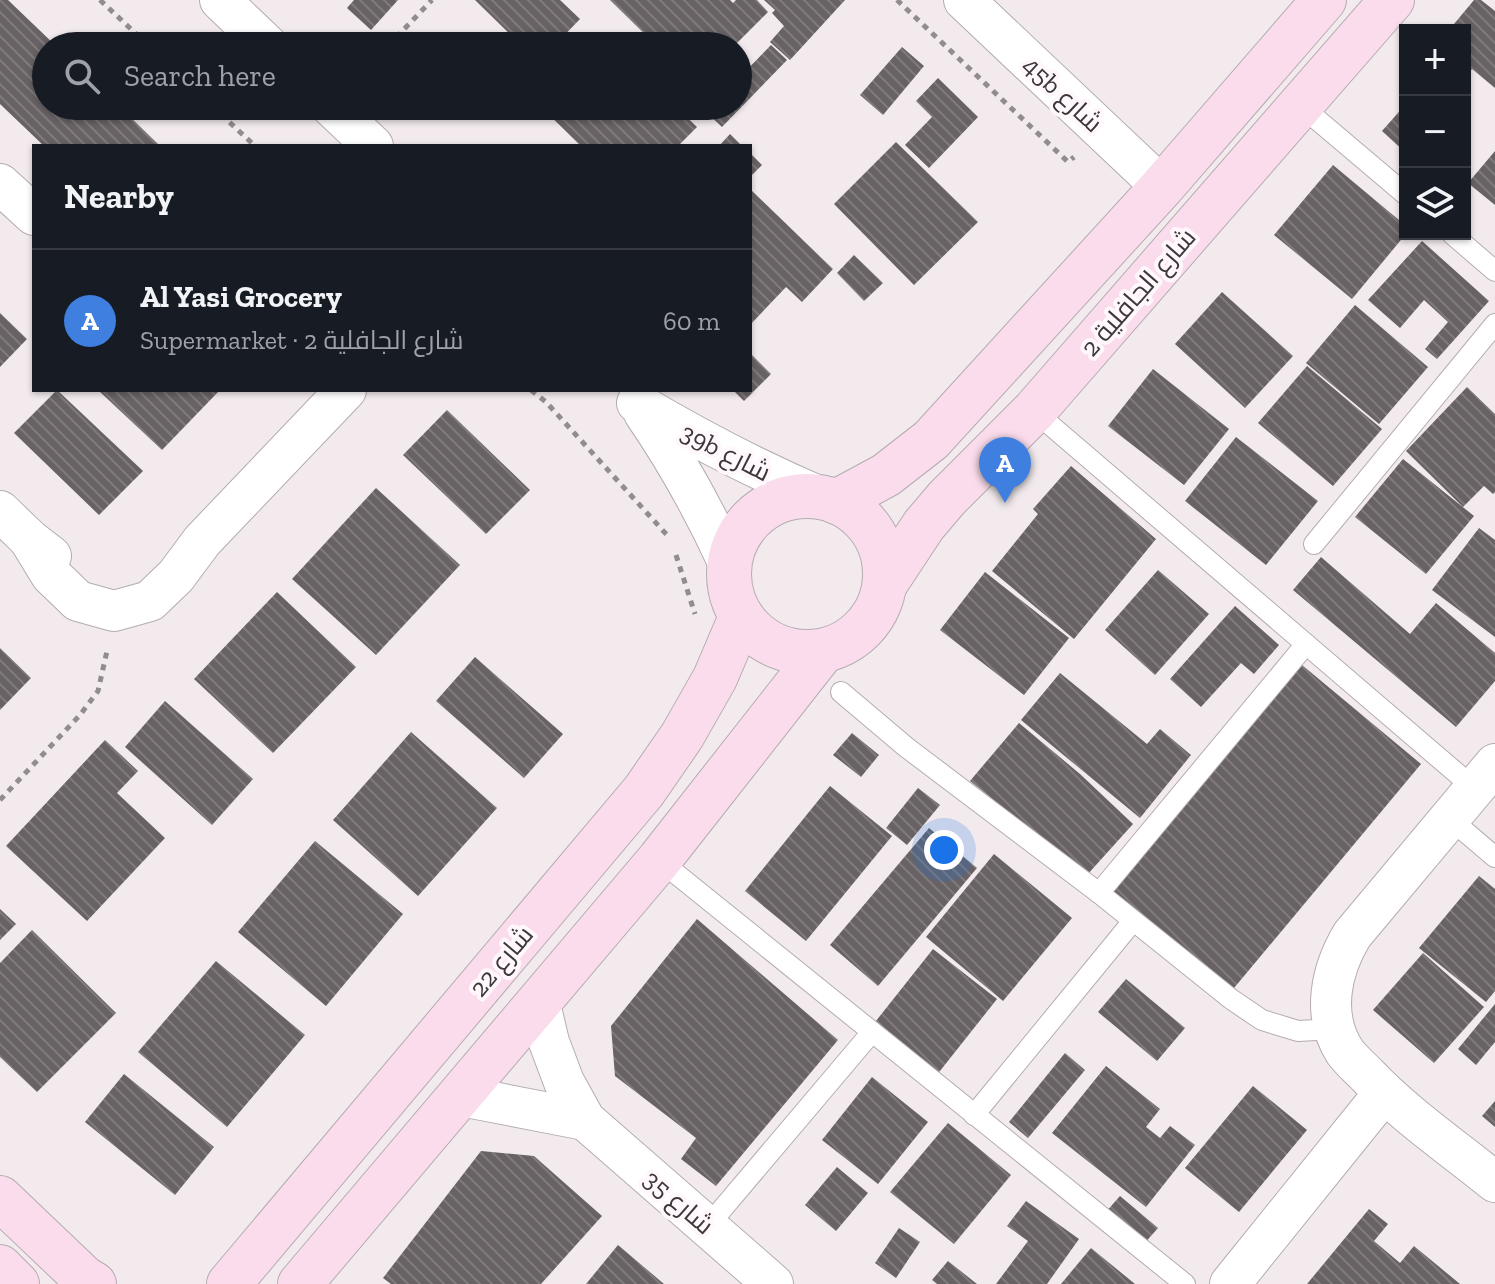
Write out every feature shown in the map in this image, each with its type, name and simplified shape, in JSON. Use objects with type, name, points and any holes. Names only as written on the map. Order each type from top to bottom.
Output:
[{"type":"street","points":[[220,0],[253,32]]},
{"type":"street","name":"45b شارع","points":[[964,0],[1162,187]]},
{"type":"street","name":"شارع الجافلية 2","points":[[827,499],[886,475],[931,440],[1162,187],[1324,0]]},
{"type":"street","name":"شارع الجافلية 2","points":[[885,584],[903,554],[939,507],[1034,411],[1392,0]]},
{"type":"street","points":[[346,120],[371,144]]},
{"type":"street","points":[[0,184],[32,213]]},
{"type":"street","points":[[29,539],[51,575],[78,601],[114,611],[150,601],[176,576],[202,541],[344,392]]},
{"type":"street","name":"39b شارع","points":[[631,397],[695,438],[756,469],[827,499]]},
{"type":"street","name":"39b شارع","points":[[631,397],[672,453],[703,507],[728,562]]},
{"type":"street","points":[[797,496],[827,499],[858,515],[875,534],[884,557],[885,584],[879,607],[865,628],[847,643],[823,651],[799,653],[777,647],[756,635],[741,617],[730,591],[728,562],[745,525],[760,511],[777,501],[797,496]]},
{"type":"street","points":[[0,511],[59,562],[92,581],[132,584],[167,566],[202,541]]},
{"type":"street","name":"شارع 22","points":[[229,1284],[644,791],[682,736],[715,678],[741,617]]},
{"type":"street","name":"شارع 22","points":[[300,1284],[659,860],[823,651]]},
{"type":"street","points":[[1485,776],[1352,935],[1339,957],[1332,981],[1331,1005],[1335,1029],[1345,1052],[1384,1093],[1495,1182]]},
{"type":"street","name":"شارع 35","points":[[539,1000],[549,1042],[564,1082],[585,1120],[773,1284]]},
{"type":"street","points":[[1230,1284],[1384,1093]]},
{"type":"street","points":[[461,1096],[585,1120]]},
{"type":"street","points":[[0,1198],[94,1284]]},
{"type":"lane","points":[[1301,106],[1399,189]]},
{"type":"lane","points":[[1459,240],[1495,271]]},
{"type":"lane","points":[[1314,544],[1495,324]]},
{"type":"lane","points":[[1034,411],[1306,644],[1485,776]]},
{"type":"lane","points":[[1099,893],[1306,644]]},
{"type":"lane","points":[[841,692],[906,747],[1099,893],[1231,999],[1262,1020],[1298,1031],[1335,1029]]},
{"type":"lane","points":[[1449,818],[1495,857]]},
{"type":"lane","points":[[659,860],[1185,1284]]},
{"type":"lane","points":[[974,1115],[1133,921]]},
{"type":"lane","points":[[707,1227],[872,1032]]},
{"type":"path","points":[[100,0],[134,32]]},
{"type":"path","points":[[401,32],[432,0]]},
{"type":"path","points":[[227,120],[253,144]]},
{"type":"path","points":[[534,392],[672,540]]},
{"type":"path","points":[[676,554],[715,678]]},
{"type":"path","points":[[0,800],[80,715],[98,691],[114,611]]},
{"type":"building","points":[[0,0],[8,0],[41,32],[32,32],[32,120],[133,120],[158,144],[42,144],[0,104]]},
{"type":"building","points":[[354,0],[398,0],[371,30],[347,8]]},
{"type":"building","points":[[475,0],[560,0],[580,19],[567,32],[508,32]]},
{"type":"building","points":[[610,0],[730,0],[733,3],[736,0],[757,0],[768,12],[748,32],[643,32]]},
{"type":"building","points":[[764,0],[845,0],[790,60],[770,42],[784,26],[772,13],[775,10]]},
{"type":"building","points":[[1474,0],[1481,0],[1495,11],[1495,88],[1471,70],[1471,24],[1454,24]]},
{"type":"building","points":[[771,45],[787,60],[752,96],[752,65]]},
{"type":"building","points":[[902,47],[924,66],[883,115],[860,95]]},
{"type":"building","points":[[938,78],[978,117],[929,168],[905,145],[932,117],[916,101]]},
{"type":"building","points":[[1399,112],[1399,147],[1382,131]]},
{"type":"building","points":[[554,120],[690,120],[697,127],[680,144],[579,144]]},
{"type":"building","points":[[715,120],[729,120],[722,127]]},
{"type":"building","points":[[730,134],[740,144],[721,144]]},
{"type":"building","points":[[896,142],[978,222],[914,285],[834,204]]},
{"type":"building","points":[[1495,151],[1495,205],[1471,185],[1471,179]]},
{"type":"building","points":[[752,155],[762,165],[752,175]]},
{"type":"building","points":[[1333,165],[1399,220],[1401,240],[1352,299],[1274,235]]},
{"type":"building","points":[[752,191],[833,269],[802,302],[786,287],[752,323]]},
{"type":"building","points":[[1422,241],[1489,301],[1437,359],[1425,349],[1448,322],[1424,300],[1400,328],[1368,300]]},
{"type":"building","points":[[854,255],[883,283],[864,301],[837,273]]},
{"type":"building","points":[[1222,292],[1293,356],[1245,408],[1175,344]]},
{"type":"building","points":[[1355,305],[1428,367],[1379,424],[1306,363]]},
{"type":"building","points":[[0,313],[27,339],[0,367]]},
{"type":"building","points":[[752,355],[771,374],[744,401],[735,392],[752,392]]},
{"type":"building","points":[[1307,366],[1382,429],[1333,486],[1258,423]]},
{"type":"building","points":[[1153,369],[1229,429],[1184,485],[1108,426]]},
{"type":"building","points":[[1467,387],[1495,414],[1495,492],[1493,494],[1484,486],[1463,507],[1406,451]]},
{"type":"building","points":[[55,392],[59,392],[143,471],[99,515],[14,433]]},
{"type":"building","points":[[100,392],[218,392],[162,450]]},
{"type":"building","points":[[447,410],[530,490],[486,534],[403,455]]},
{"type":"building","points":[[1236,437],[1318,501],[1266,565],[1185,501]]},
{"type":"building","points":[[1403,459],[1474,516],[1426,574],[1355,517]]},
{"type":"building","points":[[1071,466],[1156,539],[1074,639],[992,571],[1038,514],[1033,509]]},
{"type":"building","points":[[376,488],[460,565],[376,655],[292,579]]},
{"type":"building","points":[[1479,528],[1495,540],[1495,637],[1432,590]]},
{"type":"building","points":[[1321,557],[1410,634],[1436,603],[1495,653],[1495,681],[1456,727],[1293,590]]},
{"type":"building","points":[[1158,570],[1209,614],[1155,675],[1105,630]]},
{"type":"building","points":[[985,572],[1069,638],[1024,695],[940,630]]},
{"type":"building","points":[[277,592],[356,667],[273,753],[194,679]]},
{"type":"building","points":[[1235,606],[1279,645],[1254,674],[1241,663],[1201,707],[1170,679]]},
{"type":"building","points":[[0,648],[31,678],[0,710]]},
{"type":"building","points":[[475,657],[563,734],[524,778],[436,701]]},
{"type":"building","points":[[1302,665],[1421,764],[1229,994],[1109,894]]},
{"type":"building","points":[[1060,673],[1147,744],[1160,729],[1191,755],[1140,818],[1021,720]]},
{"type":"building","points":[[165,701],[253,779],[212,825],[125,747]]},
{"type":"building","points":[[1019,723],[1133,824],[1087,875],[970,781]]},
{"type":"building","points":[[411,732],[497,808],[418,896],[333,820]]},
{"type":"building","points":[[852,733],[879,755],[861,777],[833,755]]},
{"type":"building","points":[[105,740],[138,771],[117,793],[165,838],[87,921],[6,846]]},
{"type":"building","points":[[830,786],[892,836],[806,941],[745,891]]},
{"type":"building","points":[[918,788],[940,805],[907,845],[886,828]]},
{"type":"building","points":[[929,828],[977,868],[878,986],[830,945]]},
{"type":"building","points":[[315,841],[403,914],[326,1006],[238,932]]},
{"type":"building","points":[[994,854],[1072,918],[1003,1001],[926,937]]},
{"type":"building","points":[[1479,876],[1495,889],[1495,991],[1486,1002],[1419,948]]},
{"type":"building","points":[[0,909],[16,924],[0,940]]},
{"type":"building","points":[[697,919],[838,1040],[716,1186],[681,1159],[696,1138],[615,1076],[611,1026]]},
{"type":"building","points":[[32,930],[116,1013],[37,1092],[0,1057],[0,963]]},
{"type":"building","points":[[933,949],[997,999],[936,1076],[872,1026]]},
{"type":"building","points":[[1423,953],[1484,1007],[1434,1063],[1373,1010]]},
{"type":"building","points":[[216,961],[305,1035],[227,1127],[138,1052]]},
{"type":"building","points":[[1126,979],[1185,1028],[1157,1061],[1098,1012]]},
{"type":"building","points":[[1495,1004],[1495,1042],[1476,1065],[1458,1049]]},
{"type":"building","points":[[1065,1053],[1085,1070],[1028,1138],[1009,1122]]},
{"type":"building","points":[[1106,1066],[1160,1109],[1146,1127],[1160,1138],[1170,1126],[1195,1145],[1146,1207],[1052,1133]]},
{"type":"building","points":[[124,1074],[214,1147],[175,1195],[85,1122]]},
{"type":"building","points":[[872,1077],[928,1122],[878,1184],[822,1140]]},
{"type":"building","points":[[1253,1086],[1307,1130],[1239,1212],[1185,1168]]},
{"type":"building","points":[[1495,1101],[1495,1127],[1482,1116]]},
{"type":"building","points":[[948,1123],[1011,1175],[954,1244],[890,1192]]},
{"type":"building","points":[[481,1151],[534,1156],[602,1216],[541,1284],[391,1284],[383,1278]]},
{"type":"building","points":[[837,1167],[868,1193],[836,1231],[805,1205]]},
{"type":"building","points":[[1120,1196],[1158,1228],[1143,1245],[1105,1213]]},
{"type":"building","points":[[1026,1201],[1079,1239],[1047,1284],[996,1284],[1028,1241],[1007,1226]]},
{"type":"building","points":[[1369,1209],[1388,1224],[1374,1241],[1400,1263],[1414,1246],[1460,1284],[1307,1284]]},
{"type":"building","points":[[899,1228],[920,1242],[896,1278],[875,1263]]},
{"type":"building","points":[[618,1245],[664,1284],[586,1284]]},
{"type":"building","points":[[1091,1248],[1135,1284],[1061,1284]]},
{"type":"building","points":[[948,1261],[977,1284],[937,1284],[932,1280]]},
{"type":"place","name":"Al Yasi Grocery","points":[[1005,503]]}]
